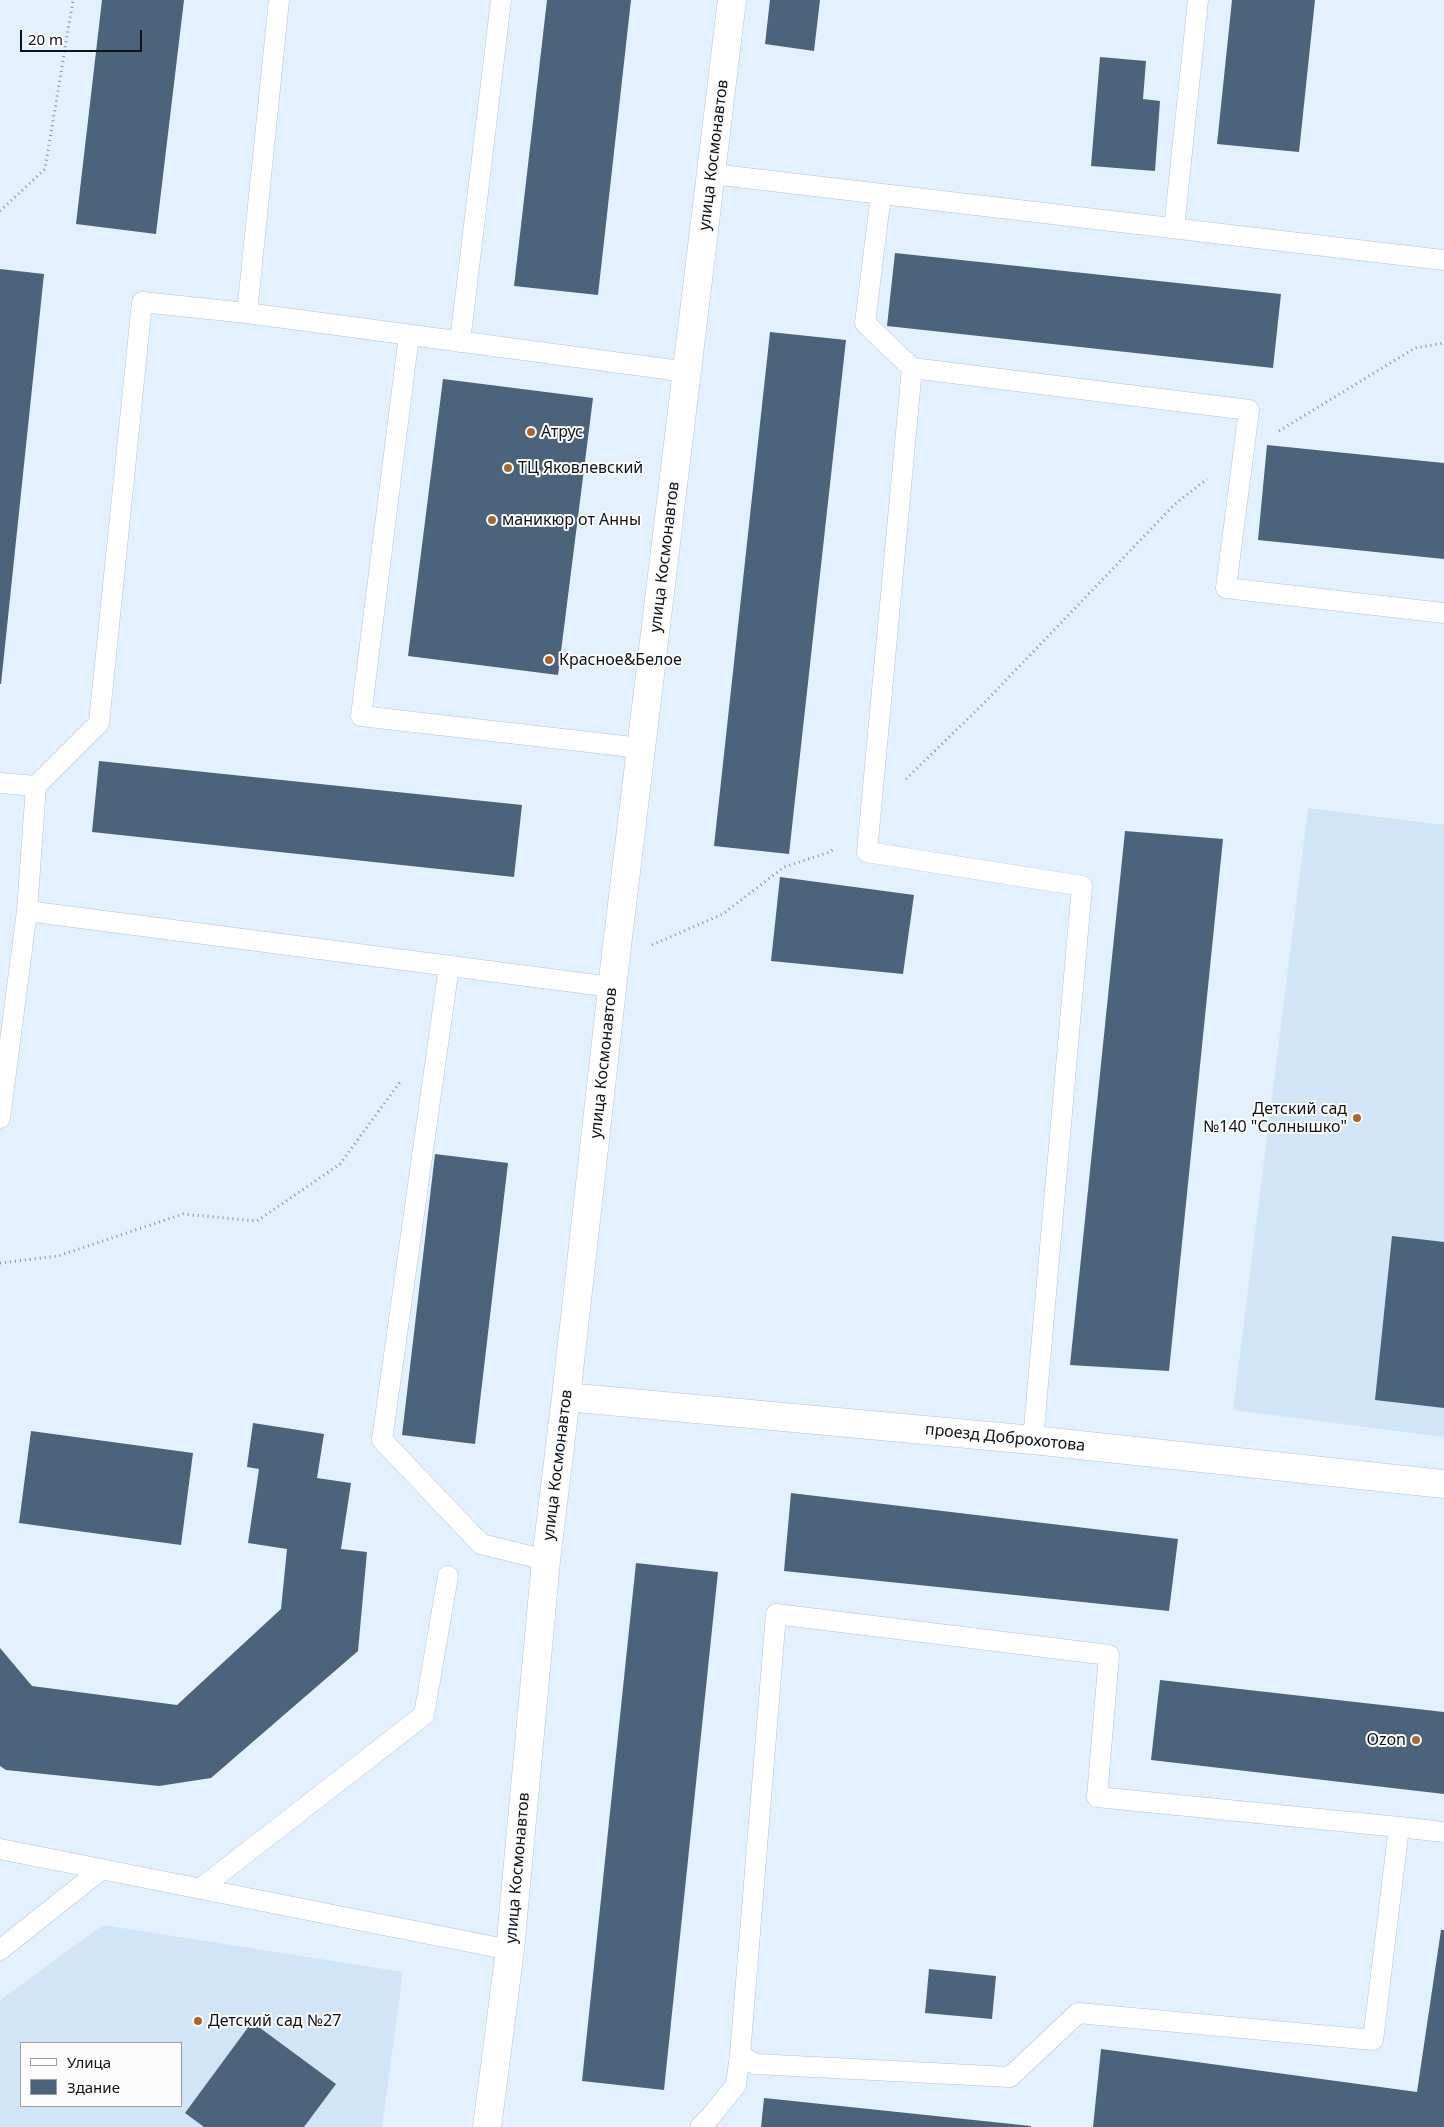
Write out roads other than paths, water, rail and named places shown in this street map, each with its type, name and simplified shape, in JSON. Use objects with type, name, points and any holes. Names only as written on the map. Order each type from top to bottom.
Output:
[{"type":"street","name":"улица Космонавтов","points":[[487,2127],[510,1950],[546,1560],[614,974],[732,0]]},
{"type":"street","name":"проезд Доброхотова","points":[[566,1397],[1033,1440],[1444,1484]]},
{"type":"lane","points":[[247,313],[279,0]]},
{"type":"lane","points":[[460,342],[501,0]]},
{"type":"lane","points":[[1174,228],[1198,0]]},
{"type":"lane","points":[[712,174],[1444,260]]},
{"type":"lane","points":[[881,194],[865,323],[912,368],[1249,410],[1226,588],[1444,613]]},
{"type":"lane","points":[[0,1118],[26,911],[36,786],[99,724],[142,302],[247,313],[688,372]]},
{"type":"lane","points":[[409,335],[360,716],[642,748]]},
{"type":"lane","points":[[912,368],[867,852],[1082,886],[1033,1440]]},
{"type":"lane","points":[[0,784],[36,786]]},
{"type":"lane","points":[[26,911],[449,966],[614,974]]},
{"type":"lane","points":[[449,966],[382,1440],[481,1544],[546,1560]]},
{"type":"lane","points":[[201,1888],[424,1715],[448,1576]]},
{"type":"lane","points":[[700,2127],[736,2085],[776,1614],[1109,1655],[1097,1798],[1444,1832]]},
{"type":"lane","points":[[740,2055],[755,2064],[1010,2077],[1078,2013],[1373,2040],[1399,1827]]},
{"type":"lane","points":[[0,1849],[510,1950]]},
{"type":"lane","points":[[0,1950],[102,1869]]},
{"type":"place","name":"Атрус","points":[[531,432]]},
{"type":"place","name":"ТЦ Яковлевский","points":[[508,468]]},
{"type":"place","name":"маникюр от Анны","points":[[492,520]]},
{"type":"place","name":"Красное&Белое","points":[[549,660]]},
{"type":"place","name":"Детский сад №140 \"Солнышко\"","points":[[1357,1118]]},
{"type":"place","name":"Ozon","points":[[1416,1740]]},
{"type":"place","name":"Детский сад №27","points":[[198,2021]]}]
